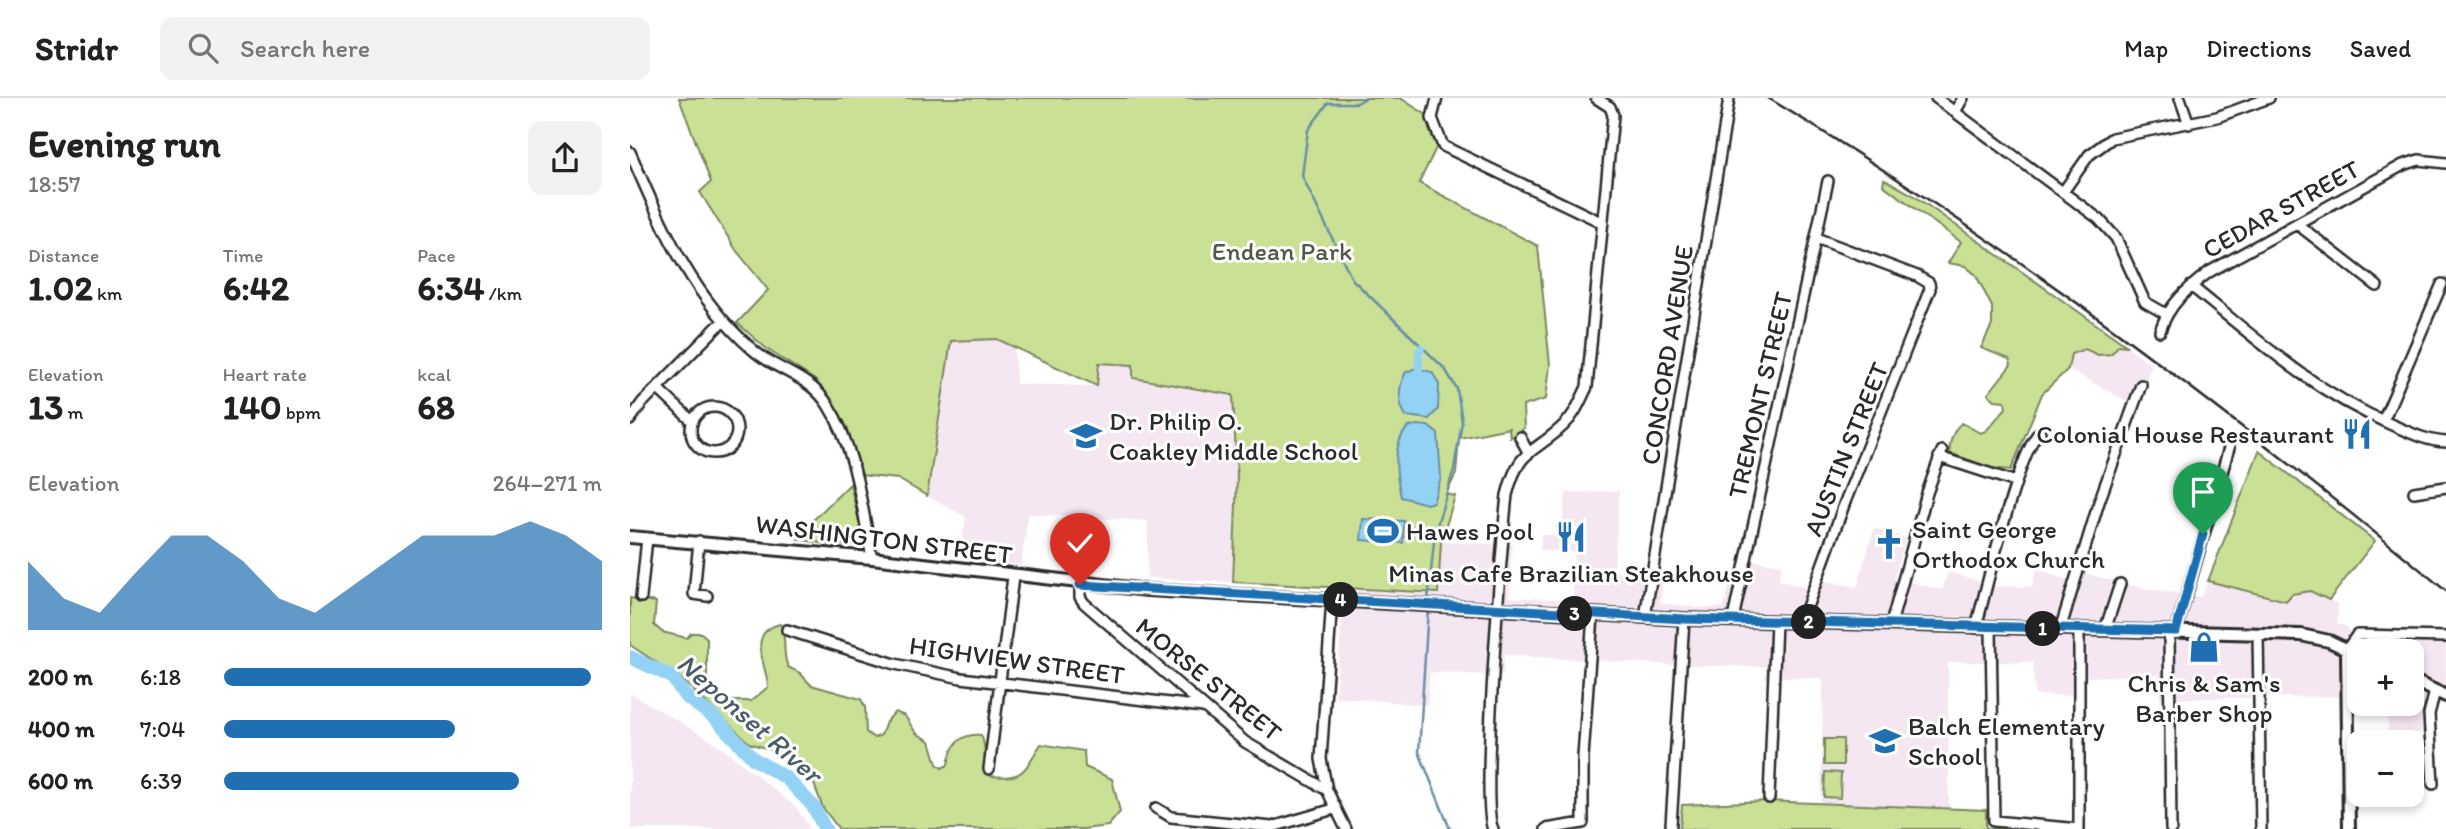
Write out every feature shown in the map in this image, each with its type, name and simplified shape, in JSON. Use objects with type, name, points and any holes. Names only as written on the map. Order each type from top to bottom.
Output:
[{"type":"main road","name":"WASHINGTON STREET","points":[[630,537],[872,558],[1080,585],[1685,619],[2312,636],[2347,649]]},
{"type":"main road","points":[[2424,686],[2446,696]]},
{"type":"main road","points":[[2348,716],[2349,829]]},
{"type":"street","points":[[1437,98],[1432,118],[1443,146],[1603,223]]},
{"type":"street","points":[[1492,826],[1498,610],[1507,495],[1514,469],[1528,452],[1565,425],[1574,414],[1587,387],[1613,115],[1610,107],[1596,98]]},
{"type":"street","points":[[1936,98],[2099,219],[2116,238],[2145,302],[2166,314]]},
{"type":"street","points":[[1955,112],[1963,98]]},
{"type":"street","points":[[2180,98],[2189,124]]},
{"type":"street","points":[[2063,192],[2089,155],[2112,138],[2189,124],[2239,111],[2269,98]]},
{"type":"street","name":"CONCORD AVENUE","points":[[1645,617],[1729,99]]},
{"type":"street","points":[[630,152],[675,254],[700,295],[753,351],[811,384],[826,402],[844,437],[872,558]]},
{"type":"street","name":"CEDAR STREET","points":[[2160,331],[2166,314],[2191,286],[2403,165],[2419,160],[2446,163]]},
{"type":"street","name":"TREMONT STREET","points":[[1733,619],[1828,181]]},
{"type":"street","points":[[2297,224],[2377,286]]},
{"type":"street","name":"AUSTIN STREET","points":[[1802,621],[1845,502],[1929,292],[1929,283],[1917,276],[1816,238]]},
{"type":"street","points":[[2383,421],[2442,284]]},
{"type":"street","points":[[2191,286],[2313,384],[2383,421],[2411,433],[2446,442]]},
{"type":"street","points":[[630,421],[723,321]]},
{"type":"street","points":[[2060,630],[2099,502],[2141,385]]},
{"type":"street","points":[[658,389],[692,421],[692,437],[702,449],[709,452],[725,450],[735,438],[736,424],[722,408],[708,407],[692,421]]},
{"type":"street","points":[[1976,628],[2016,482],[2031,441],[2040,432]]},
{"type":"street","points":[[1520,437],[1528,452]]},
{"type":"street","points":[[2171,829],[2172,631],[2229,448]]},
{"type":"street","points":[[1891,624],[1941,454],[2016,482]]},
{"type":"street","points":[[2414,492],[2446,488]]},
{"type":"street","points":[[641,597],[647,538]]},
{"type":"street","points":[[699,541],[694,594],[707,596]]},
{"type":"street","points":[[989,769],[1013,577]]},
{"type":"street","points":[[2105,630],[2119,584]]},
{"type":"street","name":"MORSE STREET","points":[[1080,585],[1080,597],[1084,603],[1203,707],[1256,750],[1326,790]]},
{"type":"street","points":[[1332,600],[1321,759],[1326,790],[1346,829]]},
{"type":"street","points":[[1546,829],[1583,823],[1583,757],[1593,615]]},
{"type":"street","points":[[1671,825],[1685,619]]},
{"type":"street","points":[[1769,798],[1776,621]]},
{"type":"street","points":[[1991,628],[1994,821],[2079,829],[2079,630]]},
{"type":"street","name":"HIGHVIEW STREET","points":[[787,630],[902,666],[1000,682],[1203,707]]},
{"type":"street","points":[[2258,634],[2261,829]]},
{"type":"street","points":[[2354,639],[2357,635],[2446,637]]},
{"type":"street","points":[[2432,784],[2429,715],[2435,691]]},
{"type":"street","points":[[1156,808],[1171,817],[1272,827],[1334,809]]},
{"type":"shaded area","name":"Dr. Philip O. Coakley Middle School","points":[[951,341],[1014,341],[1016,384],[1097,386],[1098,363],[1134,365],[1133,378],[1233,395],[1237,478],[1232,582],[1147,578],[1148,521],[1028,514],[1021,566],[959,558],[966,517],[927,496]]},
{"type":"shaded area","points":[[2120,345],[2127,346],[2152,365],[2134,405],[2068,369],[2070,354],[2076,351],[2085,349],[2098,355]]},
{"type":"shaded area","points":[[1619,491],[1614,571],[1664,575],[1660,603],[1697,608],[1724,607],[1732,573],[1747,576],[1751,560],[1782,565],[1779,580],[1806,588],[1810,578],[1857,587],[1874,528],[1906,538],[1894,578],[1942,590],[1948,572],[1995,586],[2031,587],[2037,569],[2071,581],[2075,571],[2143,588],[2201,597],[2208,581],[2286,601],[2292,594],[2310,591],[2338,604],[2337,624],[2346,626],[2354,639],[2347,639],[2347,696],[2160,699],[2159,675],[2086,677],[2086,696],[2035,695],[2033,662],[1948,662],[1949,809],[1821,804],[1823,678],[1765,677],[1766,667],[1673,665],[1504,655],[1503,676],[1430,672],[1427,705],[1335,697],[1345,588],[1438,593],[1441,542],[1512,545],[1509,597],[1573,600],[1574,552],[1540,550],[1541,535],[1561,535],[1566,493]]},
{"type":"shaded area","points":[[2424,639],[2446,639],[2446,706],[2428,698],[2426,733],[2424,730],[2388,730],[2387,716],[2424,716]]},
{"type":"shaded area","points":[[630,693],[717,744],[796,807],[810,829],[630,829]]},
{"type":"green space","name":"Endean Park","points":[[679,98],[1400,98],[1427,115],[1429,130],[1437,146],[1419,183],[1538,246],[1550,365],[1546,399],[1523,406],[1524,428],[1510,438],[1509,428],[1459,438],[1456,474],[1446,494],[1455,496],[1441,542],[1438,593],[1233,582],[1237,478],[1233,395],[1133,378],[1133,365],[1099,363],[1097,386],[997,339],[951,341],[927,496],[898,479],[860,475],[848,429],[830,397],[815,380],[768,350],[737,323],[768,290],[736,250],[700,192],[711,182]]},
{"type":"green space","points":[[1884,179],[1913,195],[2127,346],[2119,345],[2111,354],[2098,355],[2085,349],[2071,354],[2068,369],[2042,394],[2011,470],[1991,468],[1950,453],[1952,436],[1962,423],[1980,433],[1986,431],[2006,408],[2005,401],[1995,400],[1988,394],[2011,365],[2009,359],[1981,348],[1992,325],[1992,307],[1976,275],[1965,266],[1948,263],[1961,242],[1883,185]]},
{"type":"green space","points":[[2259,451],[2375,541],[2329,600],[2310,591],[2292,594],[2286,601],[2208,581]]},
{"type":"green space","points":[[850,484],[862,534],[859,545],[832,545],[798,539],[802,531]]},
{"type":"green space","points":[[630,598],[656,602],[654,625],[662,632],[687,638],[691,633],[701,633],[707,638],[707,682],[725,701],[751,701],[768,687],[760,650],[761,642],[763,634],[769,628],[780,624],[788,667],[800,673],[811,685],[861,699],[865,707],[866,732],[874,738],[881,735],[886,722],[895,712],[905,716],[916,733],[930,741],[937,764],[942,768],[948,765],[954,746],[962,738],[981,735],[988,771],[991,776],[1002,777],[1023,771],[1041,744],[1084,751],[1085,767],[1112,779],[1120,812],[1108,826],[1083,829],[839,829],[823,808],[808,768],[788,755],[749,743],[680,678],[630,645]]},
{"type":"green space","points":[[1824,739],[1843,739],[1843,765],[1824,765]]},
{"type":"green space","points":[[1825,772],[1841,773],[1840,798],[1824,797]]},
{"type":"green space","points":[[1766,801],[1986,810],[1986,828],[2005,829],[1671,829],[1680,828],[1682,805]]},
{"type":"water","points":[[1416,368],[1432,372],[1439,384],[1438,409],[1429,419],[1406,416],[1401,405],[1400,389],[1403,378],[1406,372]]},
{"type":"water","points":[[1428,426],[1438,434],[1441,478],[1433,502],[1427,504],[1401,497],[1398,479],[1396,460],[1399,442],[1408,427]]},
{"type":"water","name":"Hawes Pool","points":[[1363,519],[1404,521],[1403,543],[1361,540]]},
{"type":"waterway","points":[[1366,98],[1357,103],[1328,103],[1308,130],[1302,176],[1352,279],[1445,369],[1457,389],[1462,422],[1454,469],[1435,532],[1428,601]]},
{"type":"waterway","points":[[1419,352],[1421,348]]},
{"type":"waterway","points":[[1419,358],[1419,376]]},
{"type":"waterway","points":[[1428,608],[1419,752],[1450,829]]},
{"type":"waterway","name":"Neponset River","points":[[630,657],[672,677],[685,696],[715,718],[754,759],[786,778],[813,806],[825,829]]},
{"type":"railway","points":[[1768,98],[1945,211],[2116,331],[2283,459],[2446,591]]},
{"type":"place","name":"Colonial House Restaurant","points":[[2357,434]]},
{"type":"place","name":"Dr. Philip O. Coakley Middle School","points":[[1086,436]]},
{"type":"place","name":"Hawes Pool","points":[[1383,531]]},
{"type":"place","name":"Minas Cafe Brazilian Steakhouse","points":[[1571,537]]},
{"type":"place","name":"Saint George Orthodox Church","points":[[1889,544]]},
{"type":"place","name":"Chris & Sam's Barber Shop","points":[[2204,647]]},
{"type":"place","name":"Balch Elementary School","points":[[1885,741]]},
{"type":"route","points":[[1080,585],[1685,619],[2176,631],[2203,534]]}]
